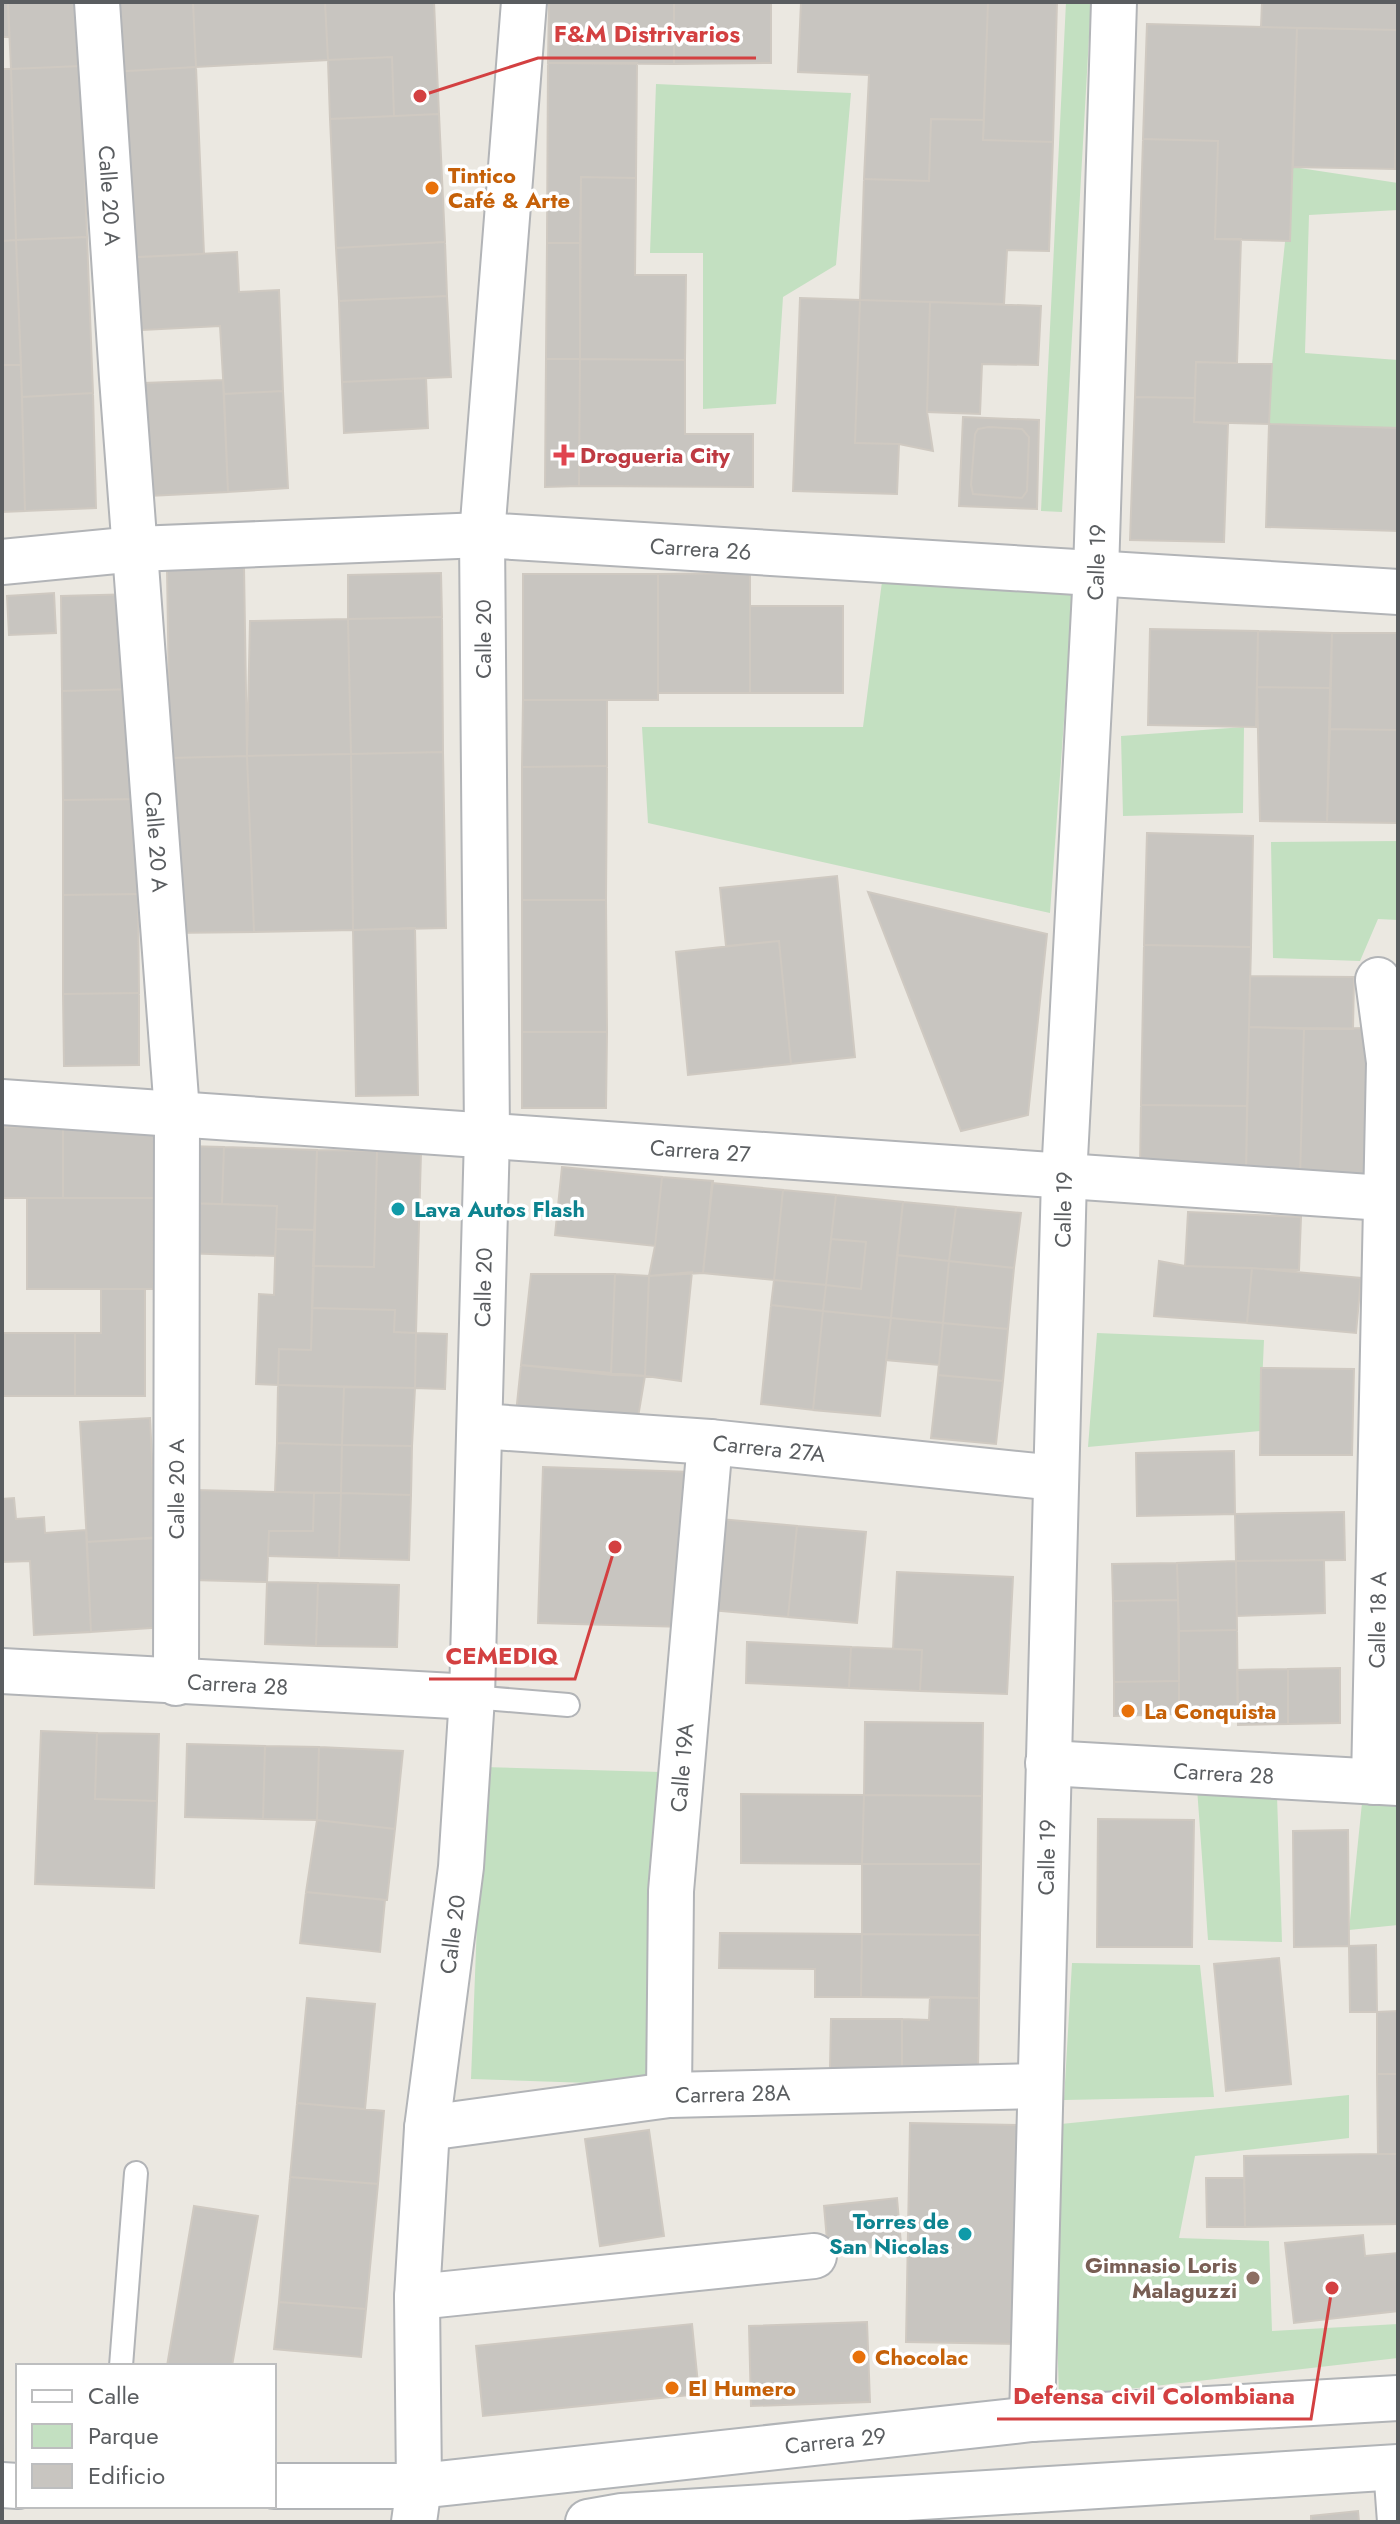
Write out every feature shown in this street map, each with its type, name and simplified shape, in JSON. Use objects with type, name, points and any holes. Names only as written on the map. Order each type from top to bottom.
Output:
[{"type":"street","name":"Calle 20 A","points":[[97,2],[113,262],[177,1112],[176,1683]]},
{"type":"street","name":"Calle 20","points":[[416,2504],[417,2297],[427,2128],[461,1867],[472,1697],[487,1136],[482,535],[524,2]]},
{"type":"street","name":"Calle 19","points":[[1032,2419],[1064,1177],[1096,572],[1114,2]]},
{"type":"street","name":"Carrera 26","points":[[2,562],[136,549],[482,535],[1398,592]]},
{"type":"street","name":"Calle 18 A","points":[[1378,980],[1389,1062],[1392,1198],[1386,1782]]},
{"type":"street","name":"Carrera 27","points":[[2,1102],[1392,1198]]},
{"type":"street","name":"Carrera 27A","points":[[480,1426],[710,1442],[1056,1478]]},
{"type":"street","name":"Calle 19A","points":[[669,2095],[671,1891],[710,1442]]},
{"type":"street","name":"Carrera 28","points":[[2,1671],[472,1697]]},
{"type":"street","name":"Carrera 28","points":[[1048,1763],[1386,1782]]},
{"type":"street","name":"Carrera 28A","points":[[427,2128],[669,2095],[1040,2086]]},
{"type":"street","points":[[417,2297],[814,2256]]},
{"type":"street","name":"Carrera 29","points":[[276,2486],[416,2504],[1032,2419],[1398,2398]]},
{"type":"street","points":[[588,2522],[622,2516],[770,2514],[1391,2468]]},
{"type":"lane","points":[[472,1697],[568,1705]]},
{"type":"lane","points":[[121,2364],[136,2173]]},
{"type":"lane","points":[[1389,2522],[1391,2468]]},
{"type":"green space","points":[[1066,2],[1091,2],[1062,512],[1041,511]]},
{"type":"green space","points":[[656,84],[851,93],[836,265],[783,297],[776,404],[703,409],[703,253],[650,253]]},
{"type":"green space","points":[[1293,167],[1398,183],[1398,210],[1309,215],[1305,353],[1398,360],[1398,428],[1269,424],[1272,364]]},
{"type":"green space","points":[[883,574],[1074,583],[1050,913],[648,823],[642,727],[863,727]]},
{"type":"green space","points":[[1244,727],[1243,813],[1123,816],[1121,736]]},
{"type":"green space","points":[[1398,841],[1398,920],[1378,919],[1360,961],[1273,958],[1271,842]]},
{"type":"green space","points":[[1097,1333],[1264,1340],[1260,1431],[1088,1447]]},
{"type":"green space","points":[[483,1767],[661,1772],[649,2085],[471,2079]]},
{"type":"green space","points":[[1197,1788],[1277,1796],[1282,1942],[1208,1940]]},
{"type":"green space","points":[[1362,1803],[1398,1806],[1398,1925],[1349,1930]]},
{"type":"green space","points":[[1072,1963],[1200,1965],[1214,2097],[1064,2100]]},
{"type":"green space","points":[[1349,2095],[1349,2138],[1195,2156],[1179,2238],[1269,2241],[1272,2331],[1398,2324],[1398,2358],[1059,2397],[1051,2125]]},
{"type":"building","points":[[2,2],[8,2],[9,37],[2,37]]},
{"type":"building","points":[[8,2],[79,2],[81,66],[11,69]]},
{"type":"building","points":[[108,2],[193,2],[196,67],[111,72]]},
{"type":"building","points":[[193,2],[325,2],[328,60],[196,67]]},
{"type":"building","points":[[325,2],[434,2],[439,114],[394,116],[392,57],[328,60]]},
{"type":"building","points":[[549,2],[674,2],[674,64],[548,63]]},
{"type":"building","points":[[674,2],[771,2],[771,63],[674,64]]},
{"type":"building","points":[[801,2],[988,2],[984,120],[931,119],[929,181],[864,179],[869,75],[798,72]]},
{"type":"building","points":[[988,2],[1057,2],[1053,142],[983,140]]},
{"type":"building","points":[[1262,2],[1398,2],[1398,30],[1261,27]]},
{"type":"building","points":[[1147,24],[1297,28],[1290,241],[1215,239],[1218,141],[1143,139]]},
{"type":"building","points":[[1297,28],[1398,30],[1395,169],[1293,167]]},
{"type":"building","points":[[392,57],[394,116],[330,119],[328,60]]},
{"type":"building","points":[[548,63],[637,63],[636,178],[581,177],[580,243],[547,243]]},
{"type":"building","points":[[81,66],[87,237],[16,240],[11,69]]},
{"type":"building","points":[[196,67],[204,254],[119,258],[111,72]]},
{"type":"building","points":[[2,69],[11,69],[16,240],[2,241]]},
{"type":"building","points":[[439,114],[445,242],[336,248],[330,119]]},
{"type":"building","points":[[931,119],[984,120],[983,140],[1053,142],[1049,251],[1007,250],[1004,304],[860,300],[864,179],[929,181]]},
{"type":"building","points":[[1143,139],[1218,141],[1215,239],[1241,239],[1237,363],[1196,362],[1195,398],[1135,397]]},
{"type":"building","points":[[581,177],[636,178],[635,275],[686,275],[685,360],[580,359]]},
{"type":"building","points":[[87,237],[93,393],[22,397],[16,240]]},
{"type":"building","points":[[16,240],[21,365],[2,365],[2,241]]},
{"type":"building","points":[[445,242],[447,296],[339,301],[336,248]]},
{"type":"building","points":[[547,243],[580,243],[580,359],[546,359]]},
{"type":"building","points":[[237,252],[239,292],[279,290],[283,391],[224,394],[220,326],[123,331],[119,258]]},
{"type":"building","points":[[447,296],[451,377],[342,382],[339,301]]},
{"type":"building","points":[[800,298],[860,300],[855,443],[899,444],[897,494],[793,491]]},
{"type":"building","points":[[860,300],[930,302],[927,412],[933,451],[899,444],[855,443]]},
{"type":"building","points":[[930,302],[1041,306],[1038,365],[982,364],[980,414],[927,412]]},
{"type":"building","points":[[546,359],[580,359],[579,486],[545,487]]},
{"type":"building","points":[[580,359],[685,360],[685,434],[753,434],[753,487],[579,486]]},
{"type":"building","points":[[1196,362],[1272,364],[1269,424],[1194,422]]},
{"type":"building","points":[[2,365],[21,365],[25,511],[2,512]]},
{"type":"building","points":[[426,378],[428,428],[344,433],[342,382]]},
{"type":"building","points":[[223,380],[228,492],[149,496],[144,383]]},
{"type":"building","points":[[283,391],[288,488],[228,492],[224,394]]},
{"type":"building","points":[[93,393],[96,508],[25,511],[22,397]]},
{"type":"building","points":[[1135,397],[1195,398],[1194,422],[1228,424],[1224,542],[1130,540]]},
{"type":"building","points":[[963,417],[1039,420],[1037,509],[959,506]]},
{"type":"building","points":[[1269,424],[1398,428],[1398,531],[1266,527]]},
{"type":"building","points":[[978,429],[1022,429],[1029,437],[1027,491],[1022,498],[973,494],[975,434]]},
{"type":"building","points":[[244,567],[247,756],[170,758],[167,569]]},
{"type":"building","points":[[441,573],[442,617],[348,619],[348,575]]},
{"type":"building","points":[[750,573],[750,693],[658,693],[658,574]]},
{"type":"building","points":[[523,574],[658,574],[658,700],[523,700]]},
{"type":"building","points":[[54,593],[56,633],[9,635],[7,596]]},
{"type":"building","points":[[137,594],[137,689],[62,691],[61,596]]},
{"type":"building","points":[[750,606],[843,606],[843,693],[750,693]]},
{"type":"building","points":[[442,617],[443,752],[351,754],[348,619]]},
{"type":"building","points":[[348,619],[351,754],[247,756],[250,621]]},
{"type":"building","points":[[1150,629],[1258,631],[1256,727],[1148,725]]},
{"type":"building","points":[[1258,631],[1332,633],[1330,688],[1257,687]]},
{"type":"building","points":[[1332,633],[1398,633],[1398,730],[1330,729]]},
{"type":"building","points":[[1257,687],[1330,688],[1327,822],[1260,821]]},
{"type":"building","points":[[137,689],[145,799],[63,800],[62,691]]},
{"type":"building","points":[[523,700],[607,700],[607,766],[522,767]]},
{"type":"building","points":[[1330,729],[1398,730],[1398,823],[1327,822]]},
{"type":"building","points":[[443,752],[446,928],[353,930],[351,754]]},
{"type":"building","points":[[351,754],[353,930],[254,932],[247,756]]},
{"type":"building","points":[[247,756],[254,932],[169,933],[170,758]]},
{"type":"building","points":[[607,766],[606,900],[522,900],[522,767]]},
{"type":"building","points":[[145,799],[146,894],[63,895],[63,800]]},
{"type":"building","points":[[1147,833],[1253,836],[1251,947],[1144,945]]},
{"type":"building","points":[[837,876],[855,1057],[791,1064],[779,941],[726,946],[720,888]]},
{"type":"building","points":[[868,892],[1047,934],[1028,1115],[961,1131]]},
{"type":"building","points":[[138,894],[139,993],[63,994],[63,895]]},
{"type":"building","points":[[522,900],[606,900],[607,1032],[522,1032]]},
{"type":"building","points":[[415,928],[418,1095],[356,1096],[353,930]]},
{"type":"building","points":[[779,941],[791,1064],[688,1075],[676,952]]},
{"type":"building","points":[[1144,945],[1251,947],[1247,1106],[1141,1105]]},
{"type":"building","points":[[1250,976],[1354,977],[1353,1029],[1249,1027]]},
{"type":"building","points":[[139,993],[139,1065],[64,1066],[63,994]]},
{"type":"building","points":[[1249,1027],[1304,1029],[1300,1179],[1246,1175]]},
{"type":"building","points":[[1368,1028],[1365,1184],[1300,1179],[1304,1029]]},
{"type":"building","points":[[522,1032],[607,1032],[606,1108],[522,1108]]},
{"type":"building","points":[[1141,1105],[1247,1106],[1246,1175],[1140,1167]]},
{"type":"building","points":[[63,1114],[154,1114],[154,1198],[63,1198]]},
{"type":"building","points":[[63,1126],[63,1198],[2,1198],[2,1127]]},
{"type":"building","points":[[184,1146],[224,1147],[222,1204],[182,1203]]},
{"type":"building","points":[[224,1147],[317,1150],[315,1230],[276,1229],[277,1206],[222,1204]]},
{"type":"building","points":[[317,1150],[377,1151],[374,1267],[313,1266]]},
{"type":"building","name":"Lava Autos Flash","points":[[377,1151],[421,1152],[416,1333],[394,1332],[395,1310],[312,1308],[313,1266],[374,1267]]},
{"type":"building","points":[[562,1167],[662,1177],[655,1246],[555,1235]]},
{"type":"building","points":[[662,1177],[713,1181],[703,1273],[649,1276]]},
{"type":"building","points":[[712,1183],[783,1190],[774,1280],[703,1273]]},
{"type":"building","points":[[783,1190],[836,1195],[826,1285],[774,1280]]},
{"type":"building","points":[[836,1195],[903,1202],[891,1318],[823,1311],[826,1285],[861,1289],[866,1242],[831,1239]]},
{"type":"building","points":[[27,1198],[154,1198],[153,1289],[27,1289]]},
{"type":"building","points":[[903,1202],[956,1207],[949,1261],[897,1255]]},
{"type":"building","points":[[182,1203],[277,1206],[275,1256],[181,1253]]},
{"type":"building","points":[[956,1207],[1021,1213],[1014,1268],[949,1261]]},
{"type":"building","points":[[1188,1212],[1301,1217],[1299,1270],[1185,1266]]},
{"type":"building","points":[[276,1229],[315,1230],[311,1350],[279,1349],[278,1385],[256,1384],[259,1294],[274,1295]]},
{"type":"building","points":[[831,1239],[866,1242],[861,1289],[826,1285]]},
{"type":"building","points":[[897,1255],[949,1261],[943,1323],[891,1318]]},
{"type":"building","points":[[949,1261],[1014,1268],[1008,1329],[943,1323]]},
{"type":"building","points":[[1159,1261],[1185,1266],[1252,1268],[1247,1323],[1154,1316]]},
{"type":"building","points":[[1252,1268],[1361,1278],[1356,1333],[1247,1323]]},
{"type":"building","points":[[692,1272],[681,1381],[645,1376],[649,1276]]},
{"type":"building","points":[[531,1274],[615,1274],[611,1375],[521,1365]]},
{"type":"building","points":[[615,1274],[649,1276],[645,1376],[611,1375]]},
{"type":"building","points":[[774,1280],[826,1285],[823,1311],[771,1305]]},
{"type":"building","points":[[101,1289],[145,1289],[145,1396],[75,1396],[75,1333],[101,1333]]},
{"type":"building","points":[[771,1305],[823,1311],[813,1410],[761,1404]]},
{"type":"building","points":[[312,1308],[395,1310],[394,1332],[416,1333],[415,1388],[278,1385],[279,1349],[311,1350]]},
{"type":"building","points":[[823,1311],[891,1318],[880,1416],[813,1410]]},
{"type":"building","points":[[891,1318],[943,1323],[939,1365],[886,1360]]},
{"type":"building","points":[[943,1323],[1008,1329],[1003,1381],[938,1375]]},
{"type":"building","points":[[2,1333],[75,1333],[75,1396],[2,1396]]},
{"type":"building","points":[[416,1333],[447,1334],[445,1389],[415,1388]]},
{"type":"building","points":[[521,1365],[645,1376],[635,1435],[515,1423]]},
{"type":"building","points":[[1261,1368],[1354,1369],[1352,1455],[1260,1455]]},
{"type":"building","points":[[938,1375],[1003,1381],[996,1444],[931,1438]]},
{"type":"building","points":[[278,1385],[344,1387],[342,1445],[277,1443]]},
{"type":"building","points":[[344,1387],[415,1388],[412,1446],[342,1445]]},
{"type":"building","points":[[150,1418],[156,1538],[87,1542],[80,1422]]},
{"type":"building","points":[[277,1443],[342,1445],[341,1493],[275,1492]]},
{"type":"building","points":[[342,1445],[412,1446],[411,1495],[341,1493]]},
{"type":"building","points":[[1234,1451],[1235,1514],[1137,1516],[1136,1453]]},
{"type":"building","points":[[543,1467],[692,1472],[686,1627],[538,1623]]},
{"type":"building","points":[[195,1490],[314,1493],[313,1531],[269,1531],[267,1582],[193,1580]]},
{"type":"building","points":[[314,1493],[341,1493],[339,1558],[268,1556],[269,1531],[313,1531]]},
{"type":"building","points":[[341,1493],[411,1495],[409,1560],[339,1558]]},
{"type":"building","points":[[14,1498],[16,1519],[44,1517],[45,1533],[86,1530],[91,1632],[34,1635],[30,1561],[2,1562],[2,1499]]},
{"type":"building","points":[[1344,1512],[1345,1560],[1236,1561],[1235,1514]]},
{"type":"building","points":[[720,1519],[797,1526],[788,1617],[711,1610]]},
{"type":"building","points":[[797,1526],[866,1532],[857,1623],[788,1617]]},
{"type":"building","points":[[161,1537],[166,1627],[91,1632],[87,1542]]},
{"type":"building","points":[[1324,1560],[1325,1613],[1237,1616],[1236,1561]]},
{"type":"building","points":[[1236,1561],[1237,1630],[1179,1631],[1177,1563]]},
{"type":"building","points":[[1177,1563],[1178,1600],[1113,1601],[1112,1564]]},
{"type":"building","points":[[897,1572],[1013,1577],[1007,1694],[920,1691],[922,1650],[893,1649]]},
{"type":"building","points":[[267,1582],[318,1583],[316,1646],[265,1644]]},
{"type":"building","points":[[318,1583],[399,1585],[397,1647],[316,1646]]},
{"type":"building","points":[[1178,1600],[1179,1681],[1114,1682],[1113,1601]]},
{"type":"building","points":[[1237,1630],[1238,1713],[1179,1714],[1179,1631]]},
{"type":"building","points":[[747,1642],[851,1647],[849,1688],[746,1683]]},
{"type":"building","points":[[851,1647],[922,1650],[920,1691],[849,1688]]},
{"type":"building","points":[[1340,1668],[1340,1723],[1288,1724],[1288,1669]]},
{"type":"building","points":[[1288,1669],[1288,1724],[1238,1725],[1237,1670]]},
{"type":"building","points":[[1179,1681],[1179,1714],[1114,1716],[1114,1682]]},
{"type":"building","points":[[865,1722],[983,1723],[982,1796],[864,1795]]},
{"type":"building","points":[[41,1731],[97,1733],[95,1799],[157,1801],[154,1888],[35,1884]]},
{"type":"building","points":[[97,1733],[159,1734],[157,1801],[95,1799]]},
{"type":"building","points":[[187,1744],[265,1746],[263,1819],[185,1817]]},
{"type":"building","points":[[265,1746],[319,1747],[317,1820],[263,1819]]},
{"type":"building","points":[[319,1747],[403,1751],[395,1829],[317,1820]]},
{"type":"building","points":[[741,1794],[864,1795],[862,1864],[741,1863]]},
{"type":"building","points":[[864,1795],[982,1796],[981,1864],[862,1864]]},
{"type":"building","points":[[1098,1819],[1194,1820],[1192,1947],[1097,1947]]},
{"type":"building","points":[[317,1820],[395,1829],[387,1900],[306,1892]]},
{"type":"building","points":[[1348,1830],[1349,1946],[1294,1947],[1293,1831]]},
{"type":"building","points":[[862,1864],[981,1864],[980,1935],[862,1934]]},
{"type":"building","points":[[306,1892],[385,1900],[380,1952],[300,1943]]},
{"type":"building","points":[[720,1933],[862,1934],[861,1997],[815,1997],[815,1969],[719,1968]]},
{"type":"building","points":[[862,1934],[980,1935],[979,1998],[861,1997]]},
{"type":"building","points":[[1376,1945],[1377,2012],[1350,2012],[1349,1946]]},
{"type":"building","points":[[1279,1958],[1291,2084],[1226,2091],[1214,1964]]},
{"type":"building","points":[[930,1997],[979,1998],[978,2069],[902,2069],[902,2019],[929,2020]]},
{"type":"building","points":[[307,1998],[375,2004],[365,2109],[297,2103]]},
{"type":"building","points":[[1398,2011],[1398,2074],[1377,2074],[1377,2012]]},
{"type":"building","points":[[831,2019],[902,2019],[902,2069],[830,2068]]},
{"type":"building","points":[[1377,2074],[1398,2074],[1398,2154],[1378,2154]]},
{"type":"building","points":[[297,2103],[384,2111],[378,2184],[290,2177]]},
{"type":"building","name":"Torres de San Nicolas","points":[[910,2123],[1024,2125],[1020,2344],[906,2342]]},
{"type":"building","points":[[649,2130],[664,2236],[600,2246],[585,2139]]},
{"type":"building","points":[[1398,2154],[1398,2224],[1245,2227],[1244,2156]]},
{"type":"building","points":[[290,2177],[378,2184],[366,2309],[279,2302]]},
{"type":"building","points":[[1206,2178],[1244,2178],[1245,2227],[1207,2227]]},
{"type":"building","points":[[897,2198],[901,2244],[828,2252],[824,2206]]},
{"type":"building","points":[[194,2206],[258,2216],[232,2364],[167,2364]]},
{"type":"building","points":[[1363,2235],[1365,2256],[1398,2253],[1398,2311],[1294,2323],[1285,2243]]},
{"type":"building","points":[[279,2302],[366,2309],[361,2357],[274,2349]]},
{"type":"building","points":[[867,2322],[870,2402],[751,2406],[749,2326]]},
{"type":"building","points":[[692,2324],[699,2394],[483,2416],[476,2346]]},
{"type":"building","points":[[1358,2511],[1359,2522],[1311,2522],[1311,2516]]},
{"type":"place","name":"F&M Distrivarios","points":[[420,96]]},
{"type":"place","name":"Tintico Café & Arte","points":[[432,188]]},
{"type":"place","name":"Drogueria City","points":[[564,455]]},
{"type":"place","name":"Lava Autos Flash","points":[[398,1209]]},
{"type":"place","name":"CEMEDIQ","points":[[615,1547]]},
{"type":"place","name":"La Conquista","points":[[1128,1711]]},
{"type":"place","name":"Torres de San Nicolas","points":[[965,2234]]},
{"type":"place","name":"Gimnasio Loris Malaguzzi","points":[[1253,2278]]},
{"type":"place","name":"Defensa civil Colombiana","points":[[1332,2288]]},
{"type":"place","name":"Chocolac","points":[[859,2357]]},
{"type":"place","name":"El Humero","points":[[672,2388]]}]
